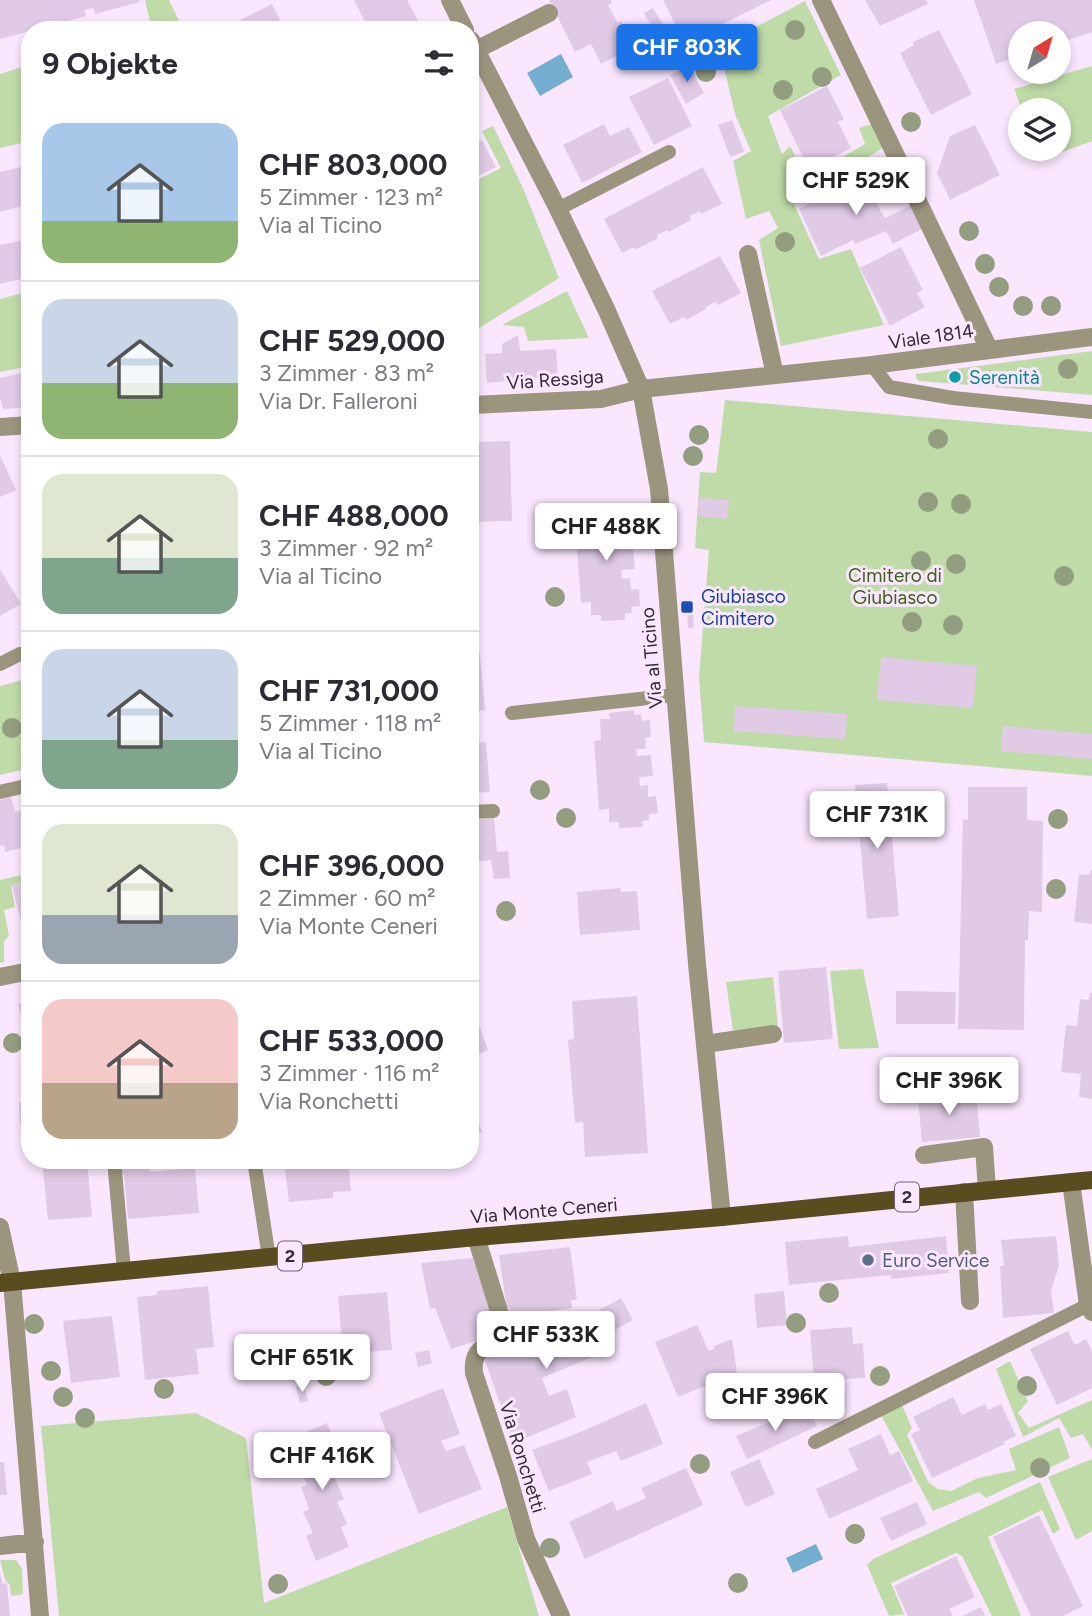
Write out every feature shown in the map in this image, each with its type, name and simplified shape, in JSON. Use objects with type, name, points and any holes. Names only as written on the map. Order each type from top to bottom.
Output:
[{"type":"main road","name":"Via Monte Ceneri","points":[[6,1283],[1092,1180]]},
{"type":"street","points":[[450,0],[460,21]]},
{"type":"street","points":[[821,0],[989,349]]},
{"type":"street","name":"Via al Ticino","points":[[479,42],[549,13]]},
{"type":"street","name":"Via al Ticino","points":[[479,57],[558,209],[641,389],[659,489],[722,1217]]},
{"type":"street","points":[[748,254],[775,375]]},
{"type":"street","name":"Viale 1814","points":[[641,389],[872,365],[1092,337]]},
{"type":"street","name":"Via Ressiga","points":[[479,405],[601,399],[641,389]]},
{"type":"street","points":[[0,427],[21,426]]},
{"type":"street","points":[[0,977],[21,973]]},
{"type":"street","points":[[705,1044],[774,1034]]},
{"type":"street","points":[[923,1155],[984,1147],[987,1190]]},
{"type":"street","points":[[1071,1182],[1090,1309]]},
{"type":"street","points":[[964,1192],[970,1301]]},
{"type":"street","points":[[0,1227],[40,1616]]},
{"type":"street","name":"Via Ronchetti","points":[[476,1237],[505,1327],[499,1336],[483,1346],[474,1357],[474,1373],[526,1539],[561,1616]]},
{"type":"street","points":[[0,1546],[34,1542]]},
{"type":"lane","points":[[558,209],[669,152]]},
{"type":"lane","points":[[872,365],[890,387],[953,398],[1092,412]]},
{"type":"lane","points":[[0,664],[20,654]]},
{"type":"lane","points":[[512,713],[676,695]]},
{"type":"lane","points":[[0,792],[21,787]]},
{"type":"lane","points":[[479,812],[493,811]]},
{"type":"lane","points":[[115,1169],[124,1271]]},
{"type":"lane","points":[[255,1169],[269,1258]]},
{"type":"lane","points":[[815,1442],[1090,1309]]},
{"type":"green space","points":[[145,0],[169,0],[179,21],[150,21]]},
{"type":"green space","points":[[805,1],[841,75],[768,116],[782,154],[790,146],[806,178],[865,144],[859,128],[872,124],[883,148],[793,202],[819,259],[851,249],[884,325],[781,346],[759,240],[778,228],[769,211],[746,219],[733,161],[751,151],[735,114],[719,47]]},
{"type":"green space","points":[[1092,66],[1092,141],[1071,149],[1071,98],[1017,98],[1014,89],[1031,84],[1071,84],[1071,72]]},
{"type":"green space","points":[[21,67],[21,143],[0,148],[0,74]]},
{"type":"green space","points":[[493,126],[523,188],[559,278],[479,328],[479,179],[501,168],[482,131]]},
{"type":"green space","points":[[567,291],[589,338],[528,341],[524,327],[502,325]]},
{"type":"green space","points":[[21,293],[21,368],[0,372],[0,299]]},
{"type":"green space","points":[[1092,351],[1092,395],[919,381],[916,378],[916,374]]},
{"type":"green space","name":"Cimitero di Giubiasco","points":[[725,400],[1092,432],[1092,776],[704,742],[699,678],[709,550],[695,548],[700,472],[716,473]]},
{"type":"green space","points":[[21,680],[21,770],[0,775],[0,686]]},
{"type":"green space","points":[[21,875],[21,883],[11,886],[15,907],[4,910],[9,936],[4,941],[4,962],[0,963],[0,880]]},
{"type":"green space","points":[[863,969],[879,1048],[839,1049],[830,971]]},
{"type":"green space","points":[[773,977],[778,1026],[733,1031],[726,982]]},
{"type":"green space","points":[[1010,1361],[1028,1401],[1018,1413],[1029,1428],[1092,1400],[1092,1450],[1083,1434],[1071,1438],[1059,1418],[1023,1437],[996,1369]]},
{"type":"green space","points":[[902,1405],[912,1428],[907,1435],[928,1482],[938,1489],[951,1491],[978,1478],[1016,1470],[1009,1449],[1059,1427],[1070,1458],[986,1498],[979,1492],[933,1511],[881,1415]]},
{"type":"green space","points":[[196,1413],[246,1438],[264,1603],[507,1507],[539,1616],[59,1616],[41,1426]]},
{"type":"green space","points":[[1092,1459],[1092,1531],[1076,1540],[1048,1477]]},
{"type":"green space","points":[[1040,1482],[1060,1529],[1053,1534],[1042,1510],[988,1537],[1021,1616],[992,1616],[962,1556],[956,1553],[891,1583],[904,1614],[889,1616],[867,1565],[873,1559]]},
{"type":"green space","points":[[0,1560],[16,1560],[22,1569],[23,1594],[11,1596],[10,1585],[5,1580]]},
{"type":"water","points":[[561,54],[573,77],[540,96],[527,73]]},
{"type":"water","points":[[816,1544],[823,1559],[793,1573],[786,1558]]},
{"type":"building","points":[[0,0],[140,2],[95,14],[93,8],[84,10],[86,16],[67,21],[21,21],[21,33],[0,39]]},
{"type":"building","points":[[354,0],[407,0],[418,21],[364,21]]},
{"type":"building","points":[[549,0],[611,0],[612,3],[608,5],[618,23],[621,21],[634,47],[601,64],[591,44],[575,52]]},
{"type":"building","points":[[663,0],[771,0],[685,43]]},
{"type":"building","points":[[865,0],[926,0],[928,4],[880,26]]},
{"type":"building","points":[[974,0],[1092,0],[1092,32],[1071,39],[1071,21],[1008,21],[1008,60],[996,64]]},
{"type":"building","points":[[272,4],[280,21],[238,21]]},
{"type":"building","points":[[653,8],[674,43],[665,49],[644,13]]},
{"type":"building","points":[[939,30],[972,94],[931,115],[900,53],[914,45],[913,42]]},
{"type":"building","points":[[708,42],[715,56],[693,68],[685,54]]},
{"type":"building","points":[[689,65],[704,93],[686,104],[670,75]]},
{"type":"building","points":[[668,78],[692,126],[654,145],[629,97]]},
{"type":"building","points":[[827,86],[844,119],[838,122],[851,148],[809,169],[780,110]]},
{"type":"building","points":[[732,120],[744,152],[730,157],[718,125]]},
{"type":"building","points":[[604,124],[610,136],[629,127],[642,152],[582,183],[563,145]]},
{"type":"building","points":[[975,125],[1000,175],[950,200],[937,173],[950,136]]},
{"type":"building","points":[[482,140],[496,167],[479,176],[479,142]]},
{"type":"building","points":[[21,167],[21,206],[0,212],[0,172]]},
{"type":"building","points":[[703,167],[722,204],[701,214],[700,211],[690,216],[691,220],[657,235],[658,238],[635,250],[634,247],[622,253],[604,219]]},
{"type":"building","points":[[865,176],[871,176],[882,196],[881,201],[876,203],[885,218],[912,205],[924,228],[893,244],[886,231],[855,244],[853,240],[821,256],[799,209]]},
{"type":"building","points":[[21,241],[21,279],[0,284],[0,245]]},
{"type":"building","points":[[901,247],[923,290],[917,293],[925,307],[890,326],[860,268]]},
{"type":"building","points":[[720,256],[741,293],[718,305],[716,302],[705,307],[706,309],[686,320],[684,317],[670,324],[652,291]]},
{"type":"building","points":[[518,335],[520,351],[556,349],[558,376],[487,383],[485,354],[502,353],[502,344]]},
{"type":"building","points":[[21,373],[21,408],[3,409],[0,378]]},
{"type":"building","points":[[510,441],[512,521],[479,522],[479,442]]},
{"type":"building","points":[[0,455],[16,490],[0,497]]},
{"type":"building","points":[[699,498],[729,500],[727,519],[697,516]]},
{"type":"building","points":[[616,503],[616,508],[624,507],[624,514],[632,513],[633,530],[627,531],[628,542],[619,542],[619,549],[633,548],[635,569],[621,570],[622,579],[630,578],[631,590],[639,589],[640,606],[631,607],[632,613],[625,614],[625,620],[601,621],[601,615],[591,615],[591,602],[581,603],[576,535],[584,534],[582,513],[592,513],[592,506],[598,504]]},
{"type":"building","points":[[0,569],[21,604],[0,616]]},
{"type":"building","points":[[693,611],[694,628],[688,628],[687,612]]},
{"type":"building","points":[[479,654],[485,710],[479,710]]},
{"type":"building","points":[[881,657],[977,666],[973,708],[877,700]]},
{"type":"building","points":[[735,706],[847,714],[845,739],[734,731]]},
{"type":"building","points":[[634,710],[634,715],[641,714],[642,721],[650,720],[651,737],[645,738],[646,749],[636,749],[637,756],[651,755],[653,776],[639,777],[640,786],[648,785],[648,797],[656,796],[658,813],[649,814],[649,820],[642,821],[643,827],[619,828],[619,822],[609,822],[609,809],[599,810],[594,741],[601,740],[600,719],[610,719],[609,713]]},
{"type":"building","points":[[1003,726],[1092,734],[1092,759],[1001,751]]},
{"type":"building","points":[[486,742],[490,792],[479,793],[479,743]]},
{"type":"building","points":[[887,783],[899,916],[867,919],[855,785]]},
{"type":"building","points":[[968,787],[1027,787],[1027,820],[1043,821],[1042,912],[1029,911],[1028,940],[1025,940],[1024,1030],[958,1029],[963,819],[968,820]]},
{"type":"building","points":[[11,797],[15,812],[21,810],[21,848],[5,852],[4,845],[0,846],[0,800]]},
{"type":"building","points":[[494,818],[497,852],[508,851],[510,878],[494,879],[491,860],[479,861],[479,820]]},
{"type":"building","points":[[1090,870],[1092,924],[1074,922],[1079,874],[1090,875]]},
{"type":"building","points":[[21,884],[21,922],[12,886]]},
{"type":"building","points":[[620,888],[621,892],[637,891],[640,930],[580,935],[577,892]]},
{"type":"building","points":[[826,967],[833,1039],[784,1043],[778,971]]},
{"type":"building","points":[[896,991],[956,992],[955,1024],[896,1024]]},
{"type":"building","points":[[1090,993],[1092,1099],[1079,1097],[1081,1074],[1061,1072],[1066,1025],[1077,1026],[1080,999],[1089,1000]]},
{"type":"building","points":[[637,996],[648,1153],[585,1157],[583,1122],[575,1123],[568,1040],[574,1039],[572,1001]]},
{"type":"building","points":[[479,1025],[488,1050],[479,1054]]},
{"type":"building","points":[[976,1092],[980,1137],[922,1142],[918,1098]]},
{"type":"building","points":[[19,1103],[21,1103],[20,1125]]},
{"type":"building","points":[[43,1169],[88,1169],[92,1217],[48,1220]]},
{"type":"building","points":[[120,1169],[150,1169],[150,1172],[195,1169],[199,1213],[128,1219],[124,1174],[120,1174]]},
{"type":"building","points":[[285,1169],[349,1169],[351,1191],[333,1192],[333,1198],[289,1202]]},
{"type":"building","name":"Euro Service","points":[[848,1236],[849,1247],[946,1236],[949,1273],[891,1279],[891,1275],[789,1285],[785,1242]]},
{"type":"building","points":[[1056,1236],[1059,1266],[1051,1290],[1054,1313],[1003,1318],[1000,1266],[1004,1266],[1001,1240]]},
{"type":"building","points":[[570,1247],[577,1300],[571,1300],[572,1308],[540,1312],[541,1324],[519,1327],[518,1324],[512,1325],[499,1255]]},
{"type":"building","points":[[473,1258],[497,1334],[451,1349],[435,1308],[430,1309],[421,1263]]},
{"type":"building","points":[[208,1286],[214,1347],[196,1349],[199,1374],[145,1380],[137,1297],[157,1295],[157,1291]]},
{"type":"building","points":[[784,1291],[787,1325],[757,1328],[754,1294]]},
{"type":"building","points":[[387,1292],[392,1350],[343,1354],[338,1296]]},
{"type":"building","points":[[621,1298],[633,1320],[587,1345],[592,1357],[542,1378],[549,1396],[567,1389],[576,1417],[514,1443],[482,1352],[503,1344],[506,1351],[532,1341],[556,1330],[560,1324],[565,1326],[576,1321],[577,1323]]},
{"type":"building","points":[[112,1316],[120,1377],[71,1383],[63,1321]]},
{"type":"building","points":[[697,1325],[709,1351],[714,1349],[714,1346],[732,1339],[737,1373],[678,1397],[655,1342]]},
{"type":"building","points":[[852,1327],[853,1344],[863,1343],[865,1378],[814,1381],[810,1330]]},
{"type":"building","points":[[1068,1331],[1075,1345],[1086,1339],[1092,1351],[1092,1388],[1057,1405],[1030,1349]]},
{"type":"building","points":[[429,1350],[432,1363],[418,1367],[415,1353]]},
{"type":"building","points":[[304,1385],[308,1401],[300,1403],[296,1387]]},
{"type":"building","points":[[443,1388],[460,1434],[441,1441],[446,1451],[464,1445],[482,1489],[419,1514],[379,1413]]},
{"type":"building","points":[[953,1397],[962,1415],[985,1404],[988,1410],[1001,1404],[1016,1436],[1003,1442],[1005,1444],[932,1478],[911,1434],[920,1430],[913,1417]]},
{"type":"building","points":[[646,1403],[663,1444],[621,1461],[616,1451],[587,1462],[592,1474],[549,1491],[532,1450]]},
{"type":"building","points":[[809,1409],[817,1426],[747,1459],[736,1436],[795,1411],[797,1414]]},
{"type":"building","points":[[327,1423],[339,1452],[333,1454],[342,1476],[335,1478],[344,1499],[337,1502],[347,1524],[341,1527],[349,1547],[316,1561],[306,1536],[313,1533],[303,1512],[309,1509],[301,1487],[307,1485],[299,1463],[305,1461],[295,1437]]},
{"type":"building","points":[[881,1434],[890,1455],[899,1451],[913,1481],[829,1519],[816,1489],[858,1470],[848,1449]]},
{"type":"building","points":[[759,1459],[775,1494],[746,1507],[730,1472]]},
{"type":"building","points":[[0,1462],[4,1462],[7,1495],[0,1495]]},
{"type":"building","points":[[686,1468],[703,1505],[585,1559],[569,1522],[613,1501],[617,1511],[646,1498],[641,1488]]},
{"type":"building","points":[[917,1502],[927,1524],[891,1541],[880,1518]]},
{"type":"building","points":[[1039,1515],[1083,1606],[1063,1616],[1031,1616],[993,1537]]},
{"type":"building","points":[[956,1556],[975,1597],[949,1609],[953,1616],[908,1616],[894,1586]]},
{"type":"building","points":[[0,1573],[3,1584],[7,1583],[10,1616],[0,1616]]},
{"type":"building","points":[[981,1607],[985,1616],[962,1616]]},
{"type":"place","name":"Serenità","points":[[955,377]]},
{"type":"place","name":"Giubiasco Cimitero","points":[[687,607]]},
{"type":"place","name":"Euro Service","points":[[868,1260]]}]
